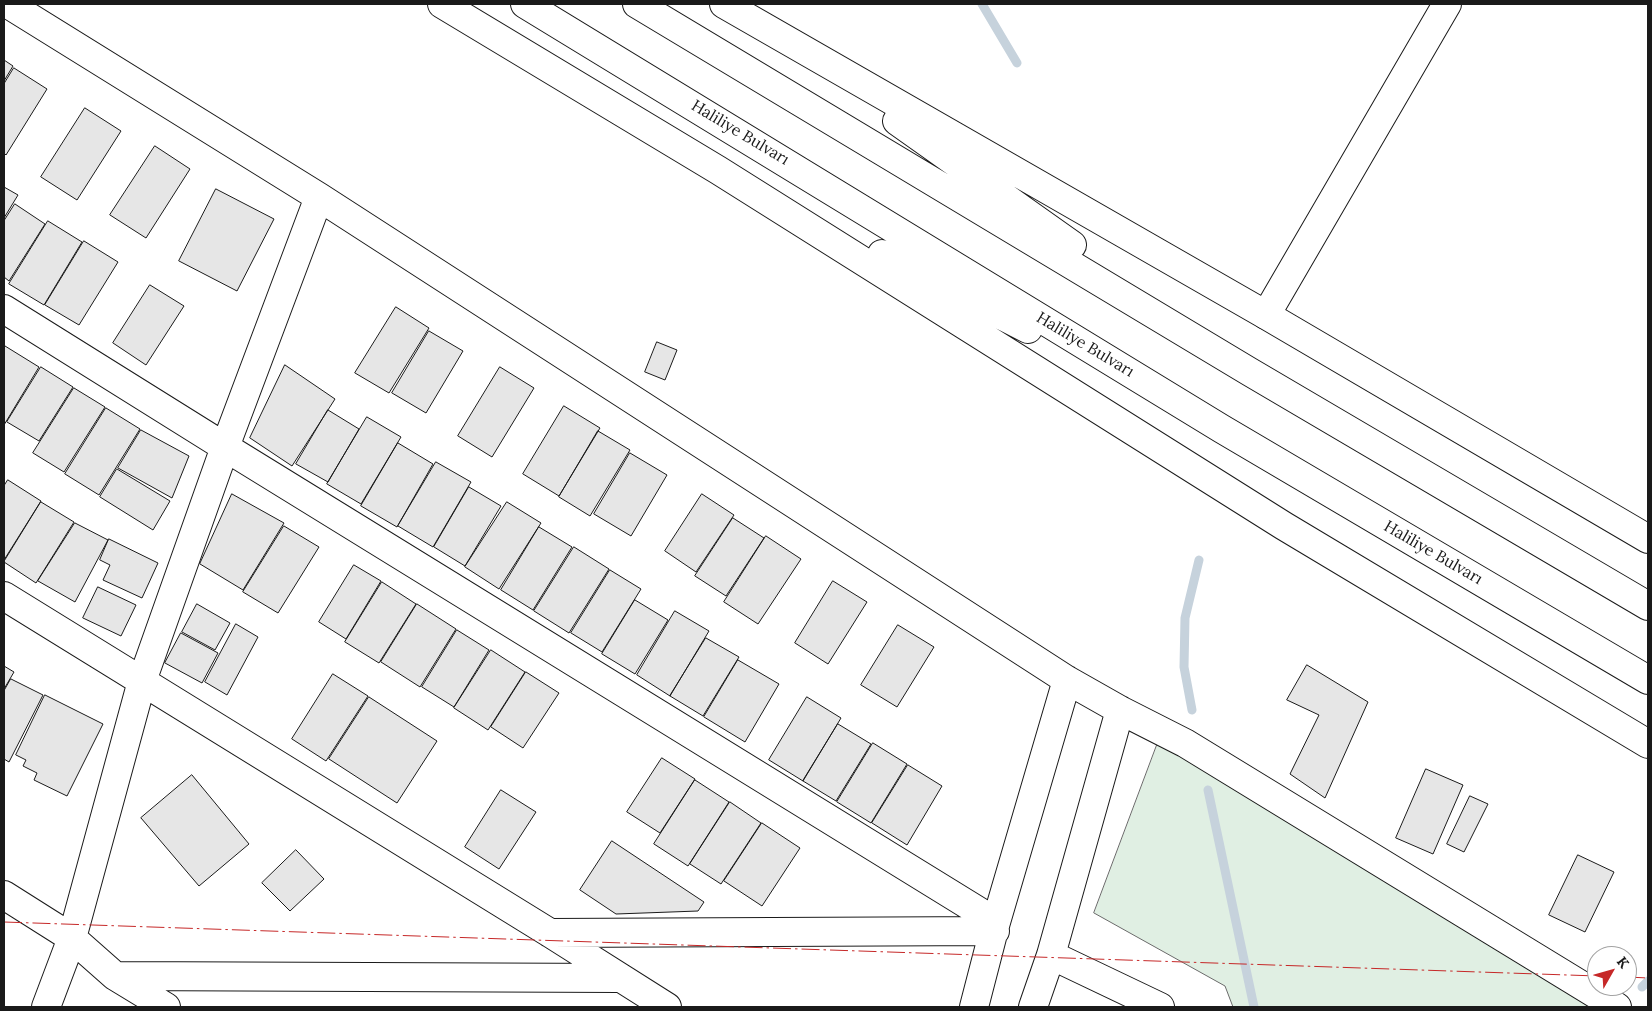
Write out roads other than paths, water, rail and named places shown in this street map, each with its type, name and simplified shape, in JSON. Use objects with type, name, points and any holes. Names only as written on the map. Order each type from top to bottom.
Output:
[{"type":"main road","points":[[8,4],[320,197],[1067,680],[1120,710],[1185,743],[1617,1007]]},
{"type":"main road","points":[[442,4],[718,170],[1284,526],[1648,744]]},
{"type":"main road","name":"Haliliye Bulvarı","points":[[525,4],[687,101],[1222,429],[1648,680]]},
{"type":"main road","points":[[637,4],[1250,372],[1648,606]]},
{"type":"main road","points":[[724,4],[1266,316],[1648,539]]},
{"type":"main road","points":[[1266,316],[1447,4]]},
{"type":"main road","points":[[761,25],[1250,372]]},
{"type":"main road","points":[[718,170],[1222,429]]},
{"type":"main road","points":[[46,1007],[72,938],[142,681],[225,447],[320,197]]},
{"type":"main road","points":[[4,309],[995,926]]},
{"type":"main road","points":[[4,596],[667,1007]]},
{"type":"main road","points":[[974,1007],[995,926],[1067,680]]},
{"type":"main road","points":[[1034,1007],[1051,955],[1120,710]]},
{"type":"main road","points":[[10,903],[72,938],[115,976],[166,1007]]},
{"type":"main road","points":[[550,933],[995,926]]},
{"type":"main road","points":[[1051,955],[1160,1007]]},
{"type":"main road","points":[[115,976],[620,978]]},
{"type":"waterway","points":[[982,4],[1017,63]]},
{"type":"waterway","points":[[1192,710],[1184,667],[1185,618],[1199,560]]},
{"type":"waterway","points":[[1208,790],[1254,1007]]},
{"type":"waterway","points":[[1642,987],[1648,981]]}]
